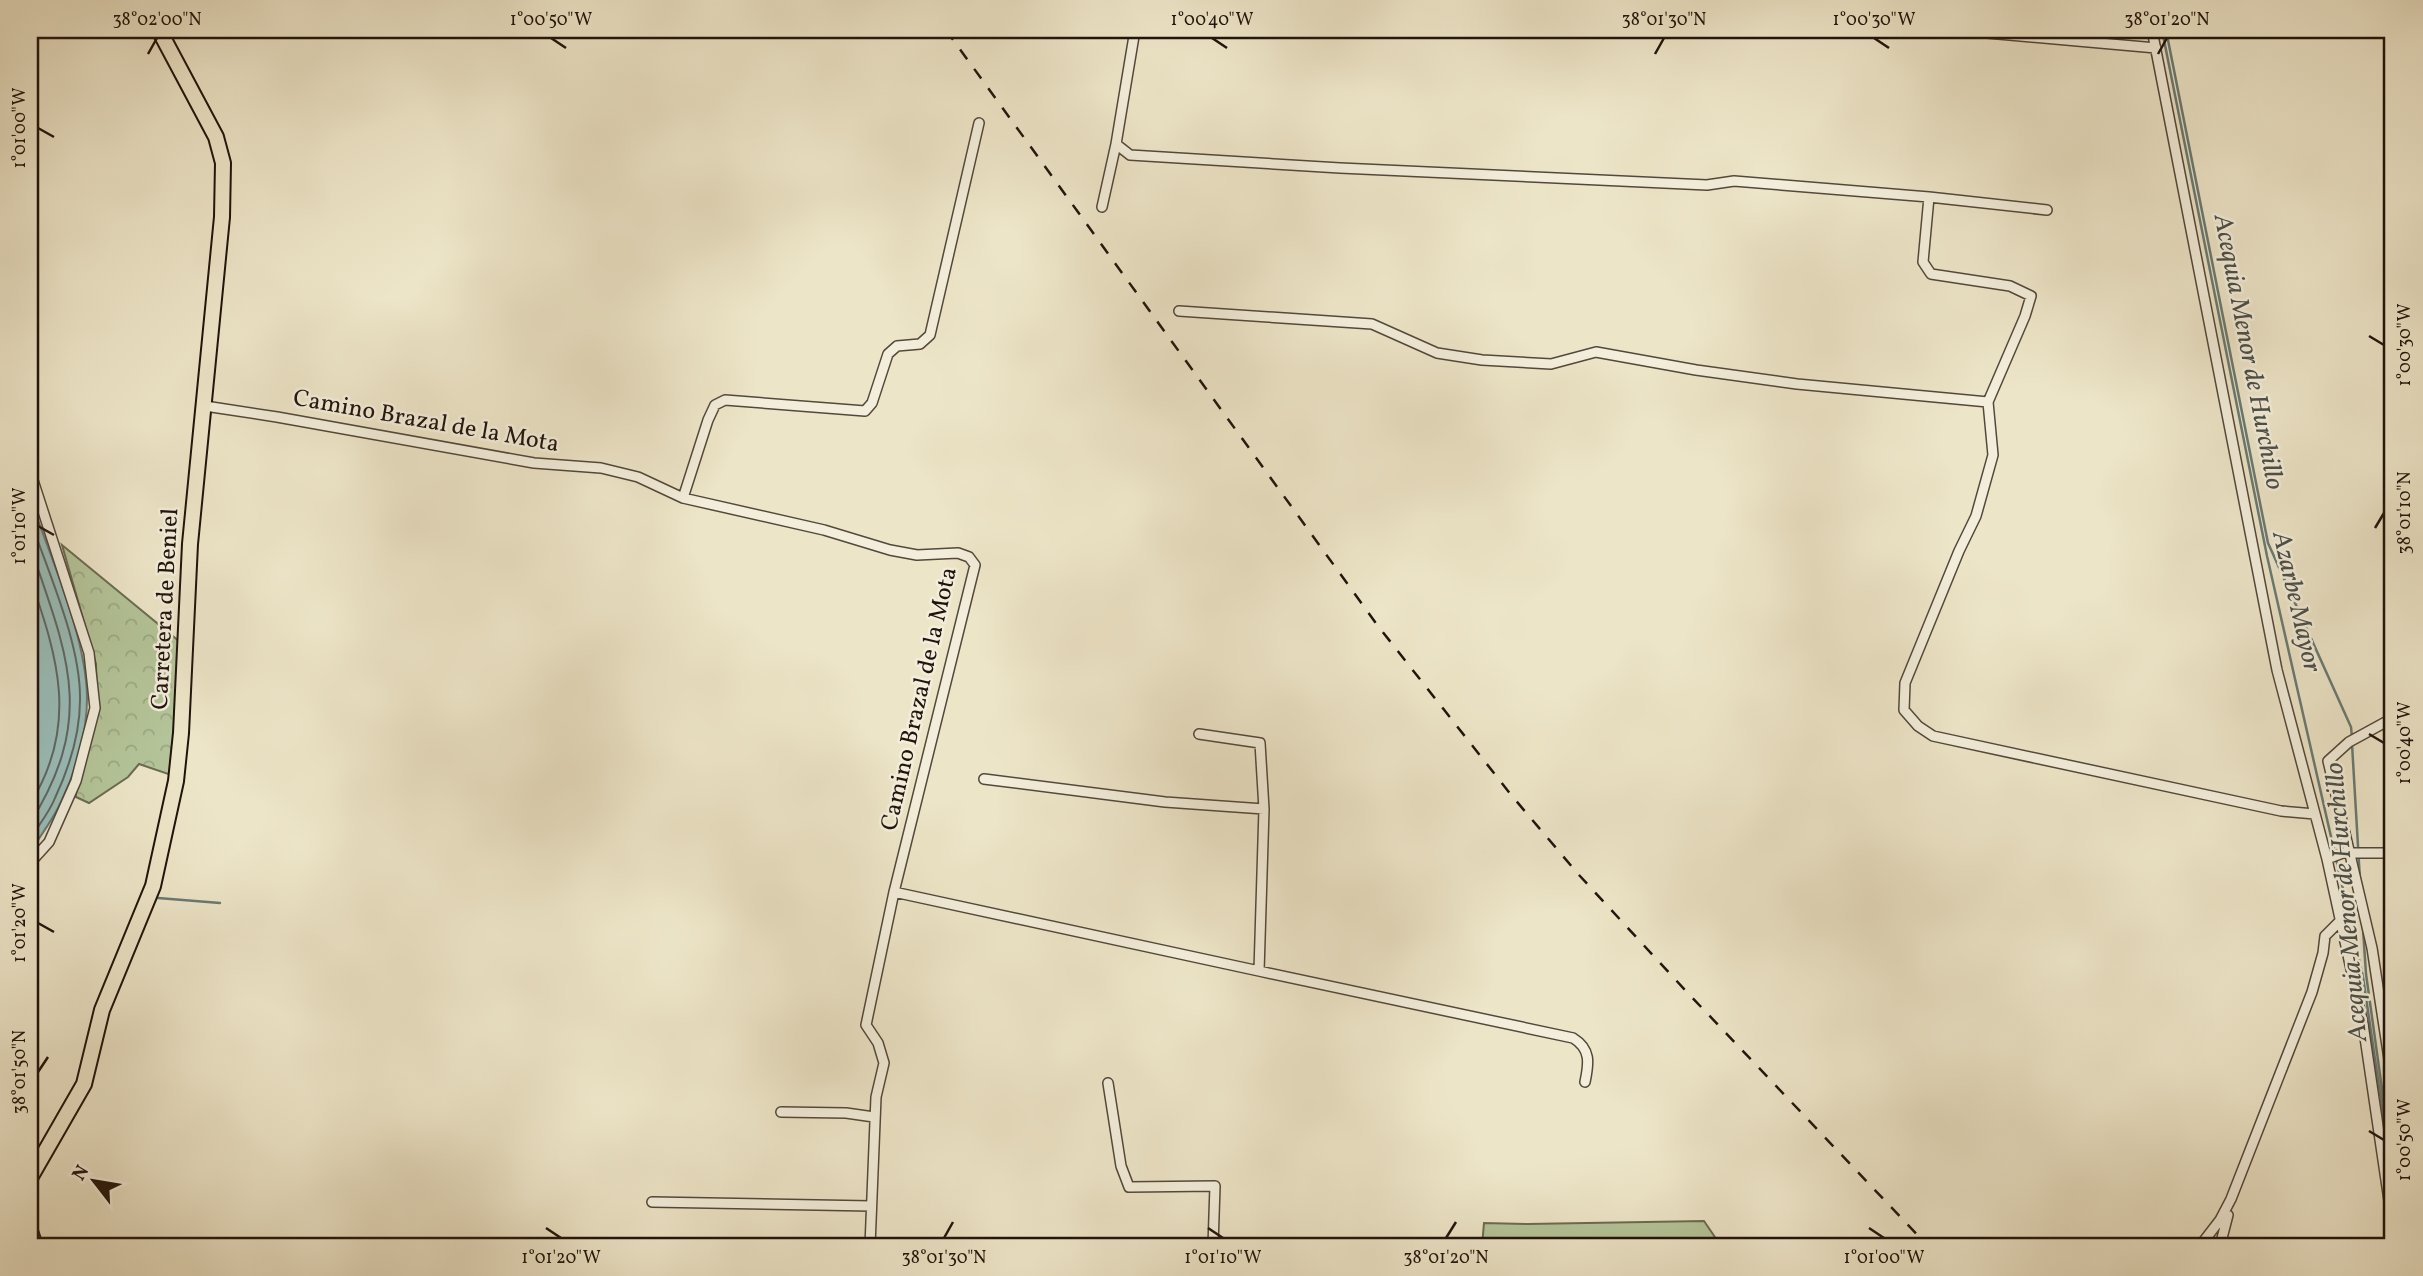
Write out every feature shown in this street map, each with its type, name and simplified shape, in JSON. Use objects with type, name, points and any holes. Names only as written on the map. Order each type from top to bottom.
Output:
[{"type":"main road","name":"Carretera de Beniel","points":[[30,1178],[84,1084],[102,1010],[145,906],[157,868],[180,752],[190,544],[224,191],[223,163],[216,137],[159,30]]},
{"type":"main road","points":[[30,1231],[35,1246]]},
{"type":"street","points":[[1102,207],[1116,144],[1135,30]]},
{"type":"street","points":[[1953,30],[2156,48]]},
{"type":"street","points":[[2152,30],[2277,670],[2327,859],[2363,1024],[2390,1185],[2393,1228]]},
{"type":"street","points":[[683,498],[715,405],[725,400],[864,411],[872,403],[888,354],[897,346],[920,344],[930,335],[979,123]]},
{"type":"street","points":[[1116,144],[1130,155],[1143,156],[1656,183],[1707,185],[1734,181],[2047,210]]},
{"type":"street","points":[[1929,197],[1923,262],[1931,274],[2010,286],[2031,296],[1988,402],[1993,455],[1976,516],[1905,683],[1904,710],[1918,726],[1933,736],[2281,811],[2315,814]]},
{"type":"street","points":[[1179,311],[1372,324],[1437,353],[1482,360],[1551,364],[1596,352],[1797,384],[1988,402]]},
{"type":"street","name":"Camino Brazal de la Mota","points":[[205,406],[534,463],[601,468],[638,477],[683,498],[824,530],[890,550],[917,555],[958,553],[969,557],[975,565],[894,892],[866,1024],[878,1043],[884,1063],[874,1117],[870,1246]]},
{"type":"street","points":[[30,471],[89,653],[95,708],[76,781],[48,842],[30,863]]},
{"type":"street","points":[[2393,718],[2348,742],[2328,761],[2346,853],[2372,948],[2393,1085]]},
{"type":"street","points":[[1199,734],[1260,743],[1264,809],[1259,971]]},
{"type":"street","points":[[984,779],[1165,802],[1264,809]]},
{"type":"street","points":[[2327,859],[2346,853],[2393,853]]},
{"type":"street","points":[[894,892],[1573,1038],[1583,1044],[1586,1050],[1585,1082]]},
{"type":"street","points":[[2200,1246],[2220,1220],[2231,1199],[2312,992],[2325,936],[2340,921]]},
{"type":"street","points":[[1108,1083],[1121,1166],[1129,1187],[1215,1186],[1213,1246]]},
{"type":"street","points":[[781,1112],[846,1113],[874,1117]]},
{"type":"street","points":[[2220,1246],[2231,1199]]},
{"type":"street","points":[[652,1202],[871,1206]]},
{"type":"green space","points":[[62,545],[180,642],[171,775],[139,764],[128,777],[89,803],[76,797],[76,790],[97,715],[96,664]]},
{"type":"green space","points":[[1704,1221],[1721,1246],[1482,1246],[1484,1223]]},
{"type":"water","points":[[30,498],[74,624],[81,650],[87,699],[83,738],[71,778],[54,815],[30,852]]},
{"type":"waterway","name":"Azarbe Mayor","points":[[2162,30],[2267,556],[2363,977],[2393,1182]]},
{"type":"waterway","name":"Acequia Menor de Hurchillo","points":[[2166,30],[2268,543],[2351,727],[2352,737]]},
{"type":"waterway","name":"Acequia Menor de Hurchillo","points":[[2352,744],[2360,880]]},
{"type":"waterway","points":[[158,898],[220,903]]},
{"type":"waterway","name":"Acequia Menor de Hurchillo","points":[[2363,929],[2366,974],[2393,1168]]},
{"type":"railway","points":[[946,30],[1378,626],[1512,796],[1579,875],[1685,990],[1928,1246]]}]
